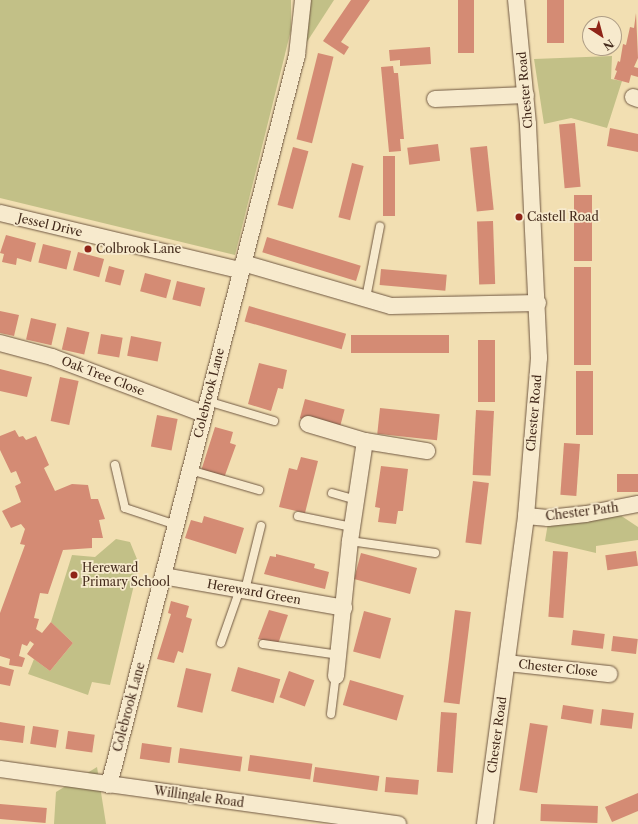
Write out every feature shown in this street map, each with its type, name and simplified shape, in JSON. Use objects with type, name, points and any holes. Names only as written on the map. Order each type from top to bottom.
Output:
[{"type":"street","name":"Colebrook Lane","points":[[109,786],[297,55],[303,0]]},
{"type":"street","name":"Chester Road","points":[[485,824],[526,516],[539,358],[538,303],[526,95],[516,0]]},
{"type":"street","points":[[435,99],[526,95]]},
{"type":"street","name":"Jessel Drive","points":[[0,213],[242,266]]},
{"type":"street","points":[[242,266],[366,298],[391,306],[538,303]]},
{"type":"street","name":"Oak Tree Close","points":[[0,343],[52,357],[206,408]]},
{"type":"street","points":[[308,424],[365,441],[427,450]]},
{"type":"street","points":[[336,676],[351,534],[365,441]]},
{"type":"street","name":"Chester Path","points":[[526,516],[548,518],[586,514],[638,504]]},
{"type":"street","name":"Hereward Green","points":[[163,576],[344,608]]},
{"type":"street","name":"Chester Close","points":[[507,663],[609,674]]},
{"type":"street","name":"Willingale Road","points":[[0,769],[109,786],[398,824]]},
{"type":"lane","points":[[366,298],[380,226]]},
{"type":"lane","points":[[206,408],[274,421]]},
{"type":"lane","points":[[115,465],[125,508],[176,524]]},
{"type":"lane","points":[[190,470],[259,490]]},
{"type":"lane","points":[[332,493],[356,500]]},
{"type":"lane","points":[[298,516],[351,534],[435,553]]},
{"type":"lane","points":[[221,643],[243,589],[261,526]]},
{"type":"lane","points":[[263,644],[339,655]]},
{"type":"lane","points":[[331,714],[336,676]]},
{"type":"shaded area","points":[[0,0],[291,0],[291,30],[235,255],[0,198]]},
{"type":"shaded area","points":[[309,0],[334,0],[303,48]]},
{"type":"shaded area","points":[[612,56],[611,79],[622,81],[607,128],[571,118],[544,124],[534,59]]},
{"type":"shaded area","points":[[617,513],[638,527],[638,540],[596,546],[596,553],[545,541],[548,523]]},
{"type":"shaded area","points":[[116,539],[130,542],[139,564],[110,685],[92,682],[88,695],[28,674],[34,659],[50,671],[73,643],[51,622],[72,555],[95,557]]},
{"type":"shaded area","points":[[97,767],[106,824],[54,824],[56,792]]},
{"type":"building","points":[[351,0],[370,0],[341,42],[349,47],[344,55],[323,41]]},
{"type":"building","points":[[458,0],[474,0],[474,53],[458,53]]},
{"type":"building","points":[[547,0],[564,0],[564,43],[547,43]]},
{"type":"building","points":[[636,13],[638,58],[634,67],[638,68],[638,77],[631,75],[629,83],[614,79],[618,61],[620,62],[622,56],[623,44],[626,45],[630,27],[634,28]]},
{"type":"building","points":[[430,47],[431,64],[400,66],[400,60],[390,61],[389,50]]},
{"type":"building","points":[[318,53],[334,57],[312,143],[296,139]]},
{"type":"building","points":[[393,66],[394,73],[398,73],[404,139],[400,139],[401,151],[389,152],[381,67]]},
{"type":"building","points":[[575,123],[581,187],[565,188],[559,124]]},
{"type":"building","points":[[610,128],[638,134],[638,152],[607,146]]},
{"type":"building","points":[[438,144],[440,161],[409,165],[407,148]]},
{"type":"building","points":[[487,146],[494,210],[477,211],[470,148]]},
{"type":"building","points":[[293,147],[308,151],[293,209],[277,205]]},
{"type":"building","points":[[383,156],[395,156],[395,216],[383,216]]},
{"type":"building","points":[[352,163],[364,166],[350,220],[338,217]]},
{"type":"building","points":[[574,195],[592,195],[592,261],[574,261]]},
{"type":"building","points":[[493,221],[495,284],[479,285],[477,222]]},
{"type":"building","points":[[6,235],[36,243],[31,262],[17,258],[16,265],[2,262],[4,254],[0,253]]},
{"type":"building","points":[[267,237],[361,266],[356,281],[262,252]]},
{"type":"building","points":[[43,244],[71,251],[67,269],[38,262]]},
{"type":"building","points":[[78,252],[104,259],[99,277],[73,270]]},
{"type":"building","points":[[109,266],[124,270],[120,286],[105,281]]},
{"type":"building","points":[[574,267],[591,267],[591,365],[574,365]]},
{"type":"building","points":[[381,269],[447,275],[445,291],[380,285]]},
{"type":"building","points":[[145,273],[171,280],[166,298],[140,291]]},
{"type":"building","points":[[177,281],[205,288],[201,306],[172,299]]},
{"type":"building","points":[[249,306],[346,334],[342,349],[245,321]]},
{"type":"building","points":[[0,311],[19,315],[14,336],[0,333]]},
{"type":"building","points":[[31,318],[56,324],[51,345],[26,339]]},
{"type":"building","points":[[67,327],[89,332],[84,355],[62,349]]},
{"type":"building","points":[[101,334],[123,338],[119,358],[98,354]]},
{"type":"building","points":[[351,335],[449,335],[449,353],[351,353]]},
{"type":"building","points":[[131,336],[161,342],[158,362],[127,356]]},
{"type":"building","points":[[478,340],[495,340],[495,402],[478,402]]},
{"type":"building","points":[[259,363],[287,370],[283,389],[278,388],[271,411],[248,404]]},
{"type":"building","points":[[0,369],[32,377],[27,397],[0,391]]},
{"type":"building","points":[[576,371],[593,371],[593,435],[576,435]]},
{"type":"building","points":[[60,377],[79,381],[69,425],[51,421]]},
{"type":"building","points":[[305,399],[345,410],[339,429],[300,418]]},
{"type":"building","points":[[380,408],[440,414],[437,440],[377,434]]},
{"type":"building","points":[[476,410],[494,411],[491,476],[473,475]]},
{"type":"building","points":[[157,415],[178,419],[172,450],[151,446]]},
{"type":"building","points":[[215,427],[233,432],[230,443],[236,445],[224,478],[201,471]]},
{"type":"building","points":[[15,430],[19,437],[23,436],[26,440],[36,436],[49,465],[44,468],[55,491],[72,484],[88,485],[91,499],[98,499],[105,519],[99,520],[103,538],[92,538],[92,548],[63,550],[48,594],[40,593],[34,618],[39,619],[36,629],[42,633],[51,622],[73,643],[50,671],[27,654],[34,644],[30,641],[27,646],[22,644],[19,656],[25,658],[22,667],[9,665],[10,659],[0,656],[0,613],[25,545],[20,544],[25,529],[21,524],[11,528],[2,511],[21,502],[15,486],[21,483],[16,471],[11,473],[0,450],[0,436]]},
{"type":"building","points":[[564,443],[580,444],[576,496],[560,495]]},
{"type":"building","points":[[301,457],[318,461],[305,513],[279,507],[289,468],[297,470]]},
{"type":"building","points":[[381,466],[408,469],[403,511],[398,511],[396,524],[378,522],[380,508],[375,507]]},
{"type":"building","points":[[617,474],[638,474],[638,492],[617,492]]},
{"type":"building","points":[[473,481],[489,483],[481,544],[465,543]]},
{"type":"building","points":[[204,516],[244,528],[236,554],[185,538],[191,520],[202,523]]},
{"type":"building","points":[[553,551],[568,552],[563,618],[548,617]]},
{"type":"building","points":[[636,551],[638,566],[607,570],[605,555]]},
{"type":"building","points":[[361,553],[417,568],[410,594],[354,579]]},
{"type":"building","points":[[276,554],[315,564],[314,568],[329,572],[325,589],[264,574],[270,556],[276,557]]},
{"type":"building","points":[[171,601],[189,606],[186,617],[192,619],[183,653],[178,651],[174,663],[157,659],[171,614],[168,613]]},
{"type":"building","points":[[269,610],[288,615],[278,644],[258,639]]},
{"type":"building","points":[[455,610],[471,612],[460,704],[444,702]]},
{"type":"building","points":[[364,611],[391,618],[380,659],[353,652]]},
{"type":"building","points":[[573,630],[605,634],[603,649],[571,645]]},
{"type":"building","points":[[613,636],[638,639],[636,654],[611,651]]},
{"type":"building","points":[[0,666],[14,670],[10,686],[0,684]]},
{"type":"building","points":[[238,667],[280,679],[273,703],[231,691]]},
{"type":"building","points":[[186,668],[211,674],[202,713],[177,707]]},
{"type":"building","points":[[289,671],[314,680],[305,707],[279,697]]},
{"type":"building","points":[[350,680],[404,695],[397,720],[343,705]]},
{"type":"building","points":[[563,705],[594,710],[591,724],[561,719]]},
{"type":"building","points":[[602,709],[634,713],[632,729],[600,725]]},
{"type":"building","points":[[441,712],[457,713],[453,773],[437,772]]},
{"type":"building","points":[[0,722],[25,726],[23,743],[0,740]]},
{"type":"building","points":[[530,723],[548,726],[537,793],[519,790]]},
{"type":"building","points":[[33,726],[59,730],[56,748],[30,744]]},
{"type":"building","points":[[68,731],[95,735],[92,753],[65,749]]},
{"type":"building","points":[[142,743],[172,747],[169,763],[140,759]]},
{"type":"building","points":[[180,748],[242,757],[240,772],[178,763]]},
{"type":"building","points":[[250,755],[312,764],[310,780],[248,771]]},
{"type":"building","points":[[315,767],[379,776],[377,791],[313,782]]},
{"type":"building","points":[[386,777],[419,780],[418,795],[385,792]]},
{"type":"building","points":[[638,793],[638,811],[612,822],[605,807]]},
{"type":"building","points":[[0,804],[47,808],[46,823],[0,819]]},
{"type":"building","points":[[541,804],[598,806],[597,823],[540,821]]},
{"type":"place","name":"Castell Road","points":[[519,217]]},
{"type":"place","name":"Colbrook Lane","points":[[88,249]]},
{"type":"place","name":"Hereward Primary School","points":[[74,575]]}]
